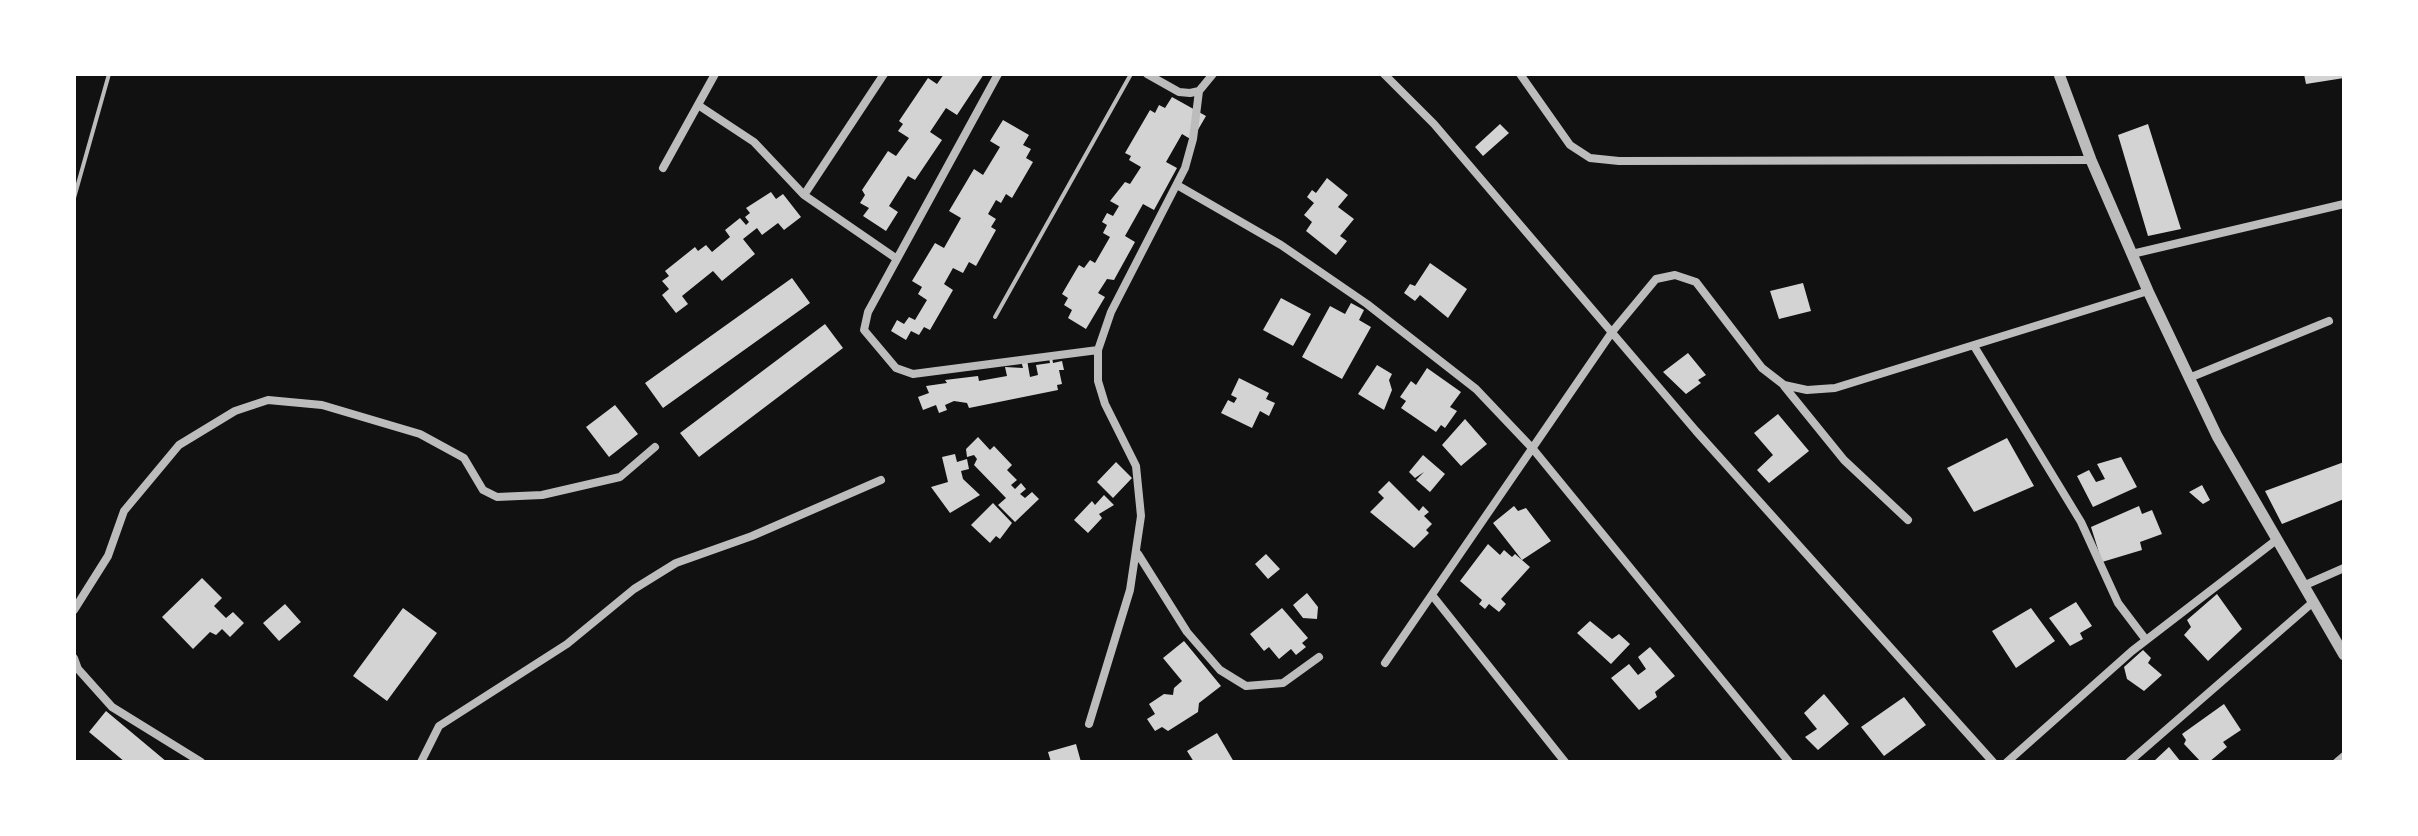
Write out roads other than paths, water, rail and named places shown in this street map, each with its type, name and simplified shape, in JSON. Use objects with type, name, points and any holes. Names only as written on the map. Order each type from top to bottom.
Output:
[{"type":"street","points":[[663,168],[715,74]]},
{"type":"street","points":[[804,195],[884,74]]},
{"type":"street","points":[[998,74],[863,322],[864,330],[904,372],[1098,350]]},
{"type":"street","points":[[1147,74],[1179,92],[1199,91]]},
{"type":"street","points":[[1089,724],[1119,633],[1138,553],[1141,516],[1139,478],[1132,454],[1105,404],[1098,381],[1098,350],[1111,312],[1191,152],[1199,91],[1213,74]]},
{"type":"street","points":[[1384,74],[1434,124],[1747,489],[1993,762]]},
{"type":"street","points":[[1520,74],[1570,145],[1590,158],[1619,161],[2091,160]]},
{"type":"street","points":[[2059,74],[2091,160],[2189,378],[2275,541],[2344,655]]},
{"type":"street","points":[[698,105],[754,142],[804,195],[897,259]]},
{"type":"street","points":[[1177,185],[1281,245],[1367,304],[1476,389],[1533,449],[1789,762]]},
{"type":"street","points":[[2132,254],[2344,204]]},
{"type":"street","points":[[1385,663],[1612,332],[1649,284],[1666,275],[1685,276],[1707,294],[1762,368],[1784,385],[1844,460],[1908,520]]},
{"type":"street","points":[[1784,385],[1807,390],[1835,388],[2148,291]]},
{"type":"street","points":[[2189,378],[2329,321]]},
{"type":"street","points":[[1974,346],[2081,522],[2118,603],[2146,640]]},
{"type":"street","points":[[74,610],[108,556],[124,511],[179,445],[235,411],[268,400],[322,405],[420,434],[464,458],[483,490],[497,497],[542,495],[620,477],[655,447]]},
{"type":"street","points":[[421,762],[439,726],[567,644],[634,589],[676,563],[752,536],[881,480]]},
{"type":"street","points":[[2007,762],[2146,640],[2275,541]]},
{"type":"street","points":[[1138,553],[1187,632],[1220,670],[1246,686],[1283,683],[1319,657]]},
{"type":"street","points":[[2303,586],[2344,568]]},
{"type":"street","points":[[1432,595],[1565,762]]},
{"type":"street","points":[[2129,762],[2312,603]]},
{"type":"street","points":[[74,658],[78,669],[112,707],[201,762]]},
{"type":"street","points":[[2337,762],[2344,756]]},
{"type":"lane","points":[[74,198],[109,74]]},
{"type":"lane","points":[[995,317],[1131,74]]}]
